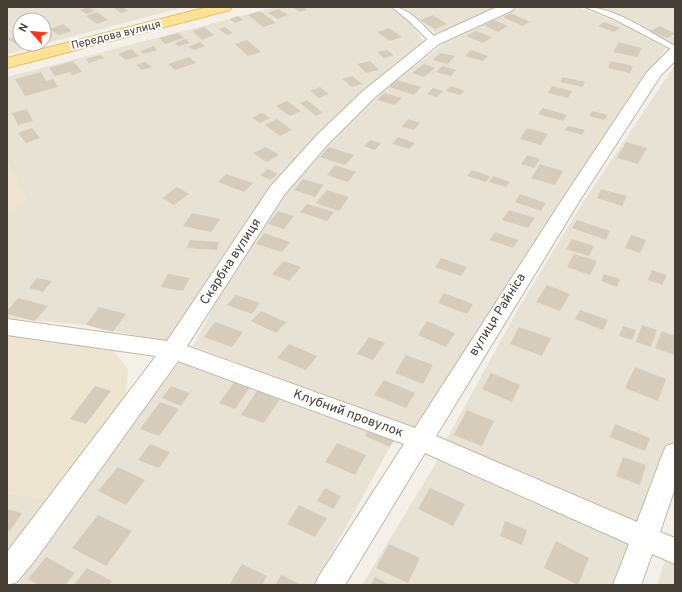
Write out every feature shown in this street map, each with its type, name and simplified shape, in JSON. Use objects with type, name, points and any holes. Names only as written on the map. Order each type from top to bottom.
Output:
[{"type":"main road","name":"Передова вулиця","points":[[7,63],[225,7]]},
{"type":"street","name":"Скарбна вулиця","points":[[7,573],[26,550],[173,350],[278,192],[323,138],[369,94],[434,41],[508,7]]},
{"type":"street","name":"вулиця Райніса","points":[[329,585],[571,200],[655,72],[674,53]]},
{"type":"street","name":"Клубний провулок","points":[[7,327],[173,350],[420,440],[675,551]]},
{"type":"street","points":[[627,585],[675,453]]},
{"type":"lane","points":[[396,7],[413,20],[434,41]]},
{"type":"lane","points":[[589,7],[616,18],[674,53]]},
{"type":"shaded area","points":[[7,7],[184,7],[52,42],[52,12],[12,12],[12,52],[14,52],[7,54]]},
{"type":"shaded area","points":[[275,7],[391,7],[409,21],[427,46],[330,130],[171,343],[86,325],[7,318],[7,220],[26,198],[7,162],[7,77]]},
{"type":"shaded area","points":[[402,7],[501,7],[438,35]]},
{"type":"shaded area","points":[[518,7],[578,7],[619,23],[666,48],[421,434],[193,346],[230,276],[287,193],[348,124],[400,76],[448,41]]},
{"type":"shaded area","points":[[596,7],[675,7],[675,45],[633,22]]},
{"type":"shaded area","points":[[675,65],[675,437],[644,525],[445,442],[521,304],[582,204]]},
{"type":"shaded area","points":[[7,162],[26,198],[7,220]]},
{"type":"shaded area","points":[[7,333],[110,347],[128,369],[125,406],[50,500],[7,493]]},
{"type":"shaded area","points":[[182,359],[371,426],[390,447],[314,585],[17,585],[43,551],[129,424]]},
{"type":"shaded area","points":[[439,458],[629,542],[613,585],[362,585]]},
{"type":"shaded area","points":[[7,493],[50,500],[7,554]]},
{"type":"shaded area","points":[[665,561],[675,565],[675,585],[657,585]]},
{"type":"building","points":[[88,7],[95,11],[87,14],[80,10]]},
{"type":"building","points":[[113,7],[123,7],[128,11],[121,13]]},
{"type":"building","points":[[304,7],[307,10],[299,12],[294,8]]},
{"type":"building","points":[[278,9],[288,15],[278,19],[268,13]]},
{"type":"building","points":[[260,11],[276,23],[263,27],[248,15]]},
{"type":"building","points":[[97,12],[108,20],[97,24],[86,16]]},
{"type":"building","points":[[511,13],[530,22],[522,26],[503,17]]},
{"type":"building","points":[[433,15],[447,24],[435,29],[420,20]]},
{"type":"building","points":[[238,16],[243,20],[235,23],[230,19]]},
{"type":"building","points":[[494,20],[508,26],[498,32],[484,25]]},
{"type":"building","points":[[604,22],[620,28],[614,32],[598,26]]},
{"type":"building","points":[[63,24],[72,31],[59,35],[52,30],[52,28]]},
{"type":"building","points":[[659,26],[675,34],[667,38],[650,31]]},
{"type":"building","points":[[204,27],[214,35],[202,40],[192,31]]},
{"type":"building","points":[[225,27],[233,33],[227,35],[219,29]]},
{"type":"building","points":[[389,28],[402,37],[390,41],[377,32]]},
{"type":"building","points":[[475,31],[492,37],[483,43],[466,36]]},
{"type":"building","points":[[178,33],[184,38],[165,44],[159,38]]},
{"type":"building","points":[[186,39],[190,43],[178,46],[175,43]]},
{"type":"building","points":[[247,40],[261,52],[248,56],[235,44]]},
{"type":"building","points":[[200,42],[205,46],[194,50],[188,47]]},
{"type":"building","points":[[619,42],[642,48],[637,57],[613,52]]},
{"type":"building","points":[[154,46],[157,50],[144,54],[140,51]]},
{"type":"building","points":[[131,49],[139,56],[126,60],[118,54]]},
{"type":"building","points":[[387,50],[394,55],[384,58],[377,52]]},
{"type":"building","points":[[471,50],[488,56],[483,61],[465,56]]},
{"type":"building","points":[[440,53],[455,56],[448,64],[433,60]]},
{"type":"building","points":[[100,55],[104,58],[89,63],[86,59]]},
{"type":"building","points":[[189,57],[196,63],[175,70],[168,64]]},
{"type":"building","points":[[73,61],[82,72],[72,75],[70,72],[55,76],[49,68]]},
{"type":"building","points":[[370,61],[379,70],[366,73],[357,64]]},
{"type":"building","points":[[611,61],[633,66],[630,73],[608,68]]},
{"type":"building","points":[[145,62],[152,67],[142,70],[136,65]]},
{"type":"building","points":[[424,64],[435,68],[424,77],[412,73]]},
{"type":"building","points":[[442,66],[456,70],[451,76],[436,72]]},
{"type":"building","points":[[41,72],[46,81],[53,79],[58,87],[25,96],[15,79]]},
{"type":"building","points":[[352,76],[362,84],[352,87],[342,79]]},
{"type":"building","points":[[563,77],[585,82],[583,87],[560,82]]},
{"type":"building","points":[[397,80],[421,87],[414,95],[389,87]]},
{"type":"building","points":[[451,86],[465,91],[460,95],[446,91]]},
{"type":"building","points":[[552,86],[572,91],[568,98],[548,93]]},
{"type":"building","points":[[320,87],[329,94],[319,98],[310,91]]},
{"type":"building","points":[[433,88],[443,91],[437,97],[427,94]]},
{"type":"building","points":[[384,93],[402,98],[395,105],[377,100]]},
{"type":"building","points":[[307,100],[323,113],[316,116],[300,103]]},
{"type":"building","points":[[287,101],[301,111],[290,116],[276,106]]},
{"type":"building","points":[[543,108],[567,115],[563,121],[538,114]]},
{"type":"building","points":[[27,109],[33,121],[18,125],[12,113]]},
{"type":"building","points":[[592,111],[608,115],[604,120],[589,116]]},
{"type":"building","points":[[262,113],[270,118],[260,123],[252,118]]},
{"type":"building","points":[[277,119],[292,130],[280,136],[265,125]]},
{"type":"building","points":[[408,119],[420,123],[414,130],[402,127]]},
{"type":"building","points":[[568,126],[585,130],[582,135],[565,130]]},
{"type":"building","points":[[32,128],[40,138],[26,143],[18,133]]},
{"type":"building","points":[[527,128],[548,134],[541,145],[520,139]]},
{"type":"building","points":[[398,137],[415,143],[409,149],[392,144]]},
{"type":"building","points":[[370,140],[381,143],[375,150],[364,146]]},
{"type":"building","points":[[626,142],[647,148],[638,164],[617,158]]},
{"type":"building","points":[[266,147],[279,155],[266,162],[253,153]]},
{"type":"building","points":[[329,147],[354,155],[345,165],[320,157]]},
{"type":"building","points":[[527,155],[540,159],[534,168],[521,164]]},
{"type":"building","points":[[540,164],[563,171],[555,185],[531,178]]},
{"type":"building","points":[[335,165],[356,172],[348,182],[327,175]]},
{"type":"building","points":[[268,169],[278,174],[270,180],[260,175]]},
{"type":"building","points":[[472,170],[490,176],[486,182],[467,176]]},
{"type":"building","points":[[226,174],[253,183],[244,192],[218,182]]},
{"type":"building","points":[[493,176],[510,182],[506,187],[489,182]]},
{"type":"building","points":[[303,179],[324,185],[315,197],[294,190]]},
{"type":"building","points":[[177,187],[189,194],[174,205],[162,198]]},
{"type":"building","points":[[601,189],[627,196],[622,206],[597,198]]},
{"type":"building","points":[[327,190],[349,197],[339,211],[316,203]]},
{"type":"building","points":[[520,194],[546,203],[541,211],[515,202]]},
{"type":"building","points":[[307,204],[334,212],[327,221],[300,212]]},
{"type":"building","points":[[509,210],[535,218],[528,228],[502,220]]},
{"type":"building","points":[[278,211],[294,216],[284,229],[268,224]]},
{"type":"building","points":[[192,213],[220,219],[211,232],[183,226]]},
{"type":"building","points":[[577,220],[610,231],[606,240],[572,228]]},
{"type":"building","points":[[495,232],[518,240],[513,248],[490,240]]},
{"type":"building","points":[[264,233],[290,242],[282,252],[256,244]]},
{"type":"building","points":[[631,235],[646,240],[640,253],[625,248]]},
{"type":"building","points":[[572,239],[594,246],[589,256],[566,249]]},
{"type":"building","points":[[190,240],[219,242],[217,250],[187,248]]},
{"type":"building","points":[[574,254],[597,261],[590,275],[567,267]]},
{"type":"building","points":[[441,258],[467,267],[461,276],[435,267]]},
{"type":"building","points":[[284,261],[301,267],[289,281],[272,274]]},
{"type":"building","points":[[652,270],[667,275],[662,285],[648,280]]},
{"type":"building","points":[[168,274],[190,278],[183,291],[161,287]]},
{"type":"building","points":[[604,274],[620,279],[617,287],[601,281]]},
{"type":"building","points":[[37,278],[52,281],[43,292],[29,288]]},
{"type":"building","points":[[547,285],[570,294],[560,311],[536,302]]},
{"type":"building","points":[[444,293],[473,304],[467,314],[438,303]]},
{"type":"building","points":[[236,295],[260,303],[252,314],[227,305]]},
{"type":"building","points":[[18,298],[48,306],[35,321],[7,314],[7,311]]},
{"type":"building","points":[[99,307],[126,314],[113,332],[86,325]]},
{"type":"building","points":[[580,310],[608,320],[603,330],[575,319]]},
{"type":"building","points":[[261,311],[286,322],[276,333],[251,321]]},
{"type":"building","points":[[427,321],[455,333],[446,347],[418,335]]},
{"type":"building","points":[[215,322],[243,332],[232,347],[204,337]]},
{"type":"building","points":[[642,325],[657,330],[651,347],[636,342]]},
{"type":"building","points":[[623,326],[636,330],[632,340],[619,336]]},
{"type":"building","points":[[519,327],[551,338],[542,356],[510,344]]},
{"type":"building","points":[[662,331],[675,336],[675,355],[655,348]]},
{"type":"building","points":[[369,337],[385,343],[373,360],[357,354]]},
{"type":"building","points":[[289,344],[317,356],[306,370],[277,358]]},
{"type":"building","points":[[406,355],[433,365],[423,384],[395,373]]},
{"type":"building","points":[[635,367],[666,379],[658,401],[625,388]]},
{"type":"building","points":[[491,373],[520,385],[512,402],[482,389]]},
{"type":"building","points":[[384,380],[415,393],[406,408],[374,395]]},
{"type":"building","points":[[235,381],[250,387],[235,409],[219,403]]},
{"type":"building","points":[[95,386],[111,391],[86,424],[70,419]]},
{"type":"building","points":[[171,386],[190,393],[181,406],[162,398]]},
{"type":"building","points":[[259,388],[281,397],[264,423],[241,415]]},
{"type":"building","points":[[160,402],[179,409],[159,436],[140,429]]},
{"type":"building","points":[[467,410],[494,421],[482,446],[454,435]]},
{"type":"building","points":[[615,424],[650,438],[645,451],[610,437]]},
{"type":"building","points":[[371,426],[396,437],[390,447],[365,436]]},
{"type":"building","points":[[337,443],[366,455],[355,475],[325,462]]},
{"type":"building","points":[[150,444],[170,452],[159,468],[138,460]]},
{"type":"building","points":[[623,457],[646,465],[640,485],[616,476]]},
{"type":"building","points":[[118,467],[145,480],[126,505],[98,491]]},
{"type":"building","points":[[325,488],[341,496],[333,509],[317,501]]},
{"type":"building","points":[[430,488],[465,504],[453,526],[418,509]]},
{"type":"building","points":[[299,505],[327,518],[315,537],[287,524]]},
{"type":"building","points":[[7,509],[22,513],[10,531],[7,530]]},
{"type":"building","points":[[98,515],[132,531],[106,566],[72,548]]},
{"type":"building","points":[[505,521],[527,530],[522,545],[500,536]]},
{"type":"building","points":[[556,541],[589,558],[578,585],[544,568]]},
{"type":"building","points":[[389,544],[420,558],[408,583],[376,568]]},
{"type":"building","points":[[46,557],[75,573],[65,585],[39,585],[28,579]]},
{"type":"building","points":[[242,564],[267,576],[262,585],[229,585]]},
{"type":"building","points":[[87,568],[112,581],[109,585],[74,585]]},
{"type":"building","points":[[281,575],[300,584],[275,585]]},
{"type":"building","points":[[375,577],[390,585],[371,585]]}]
